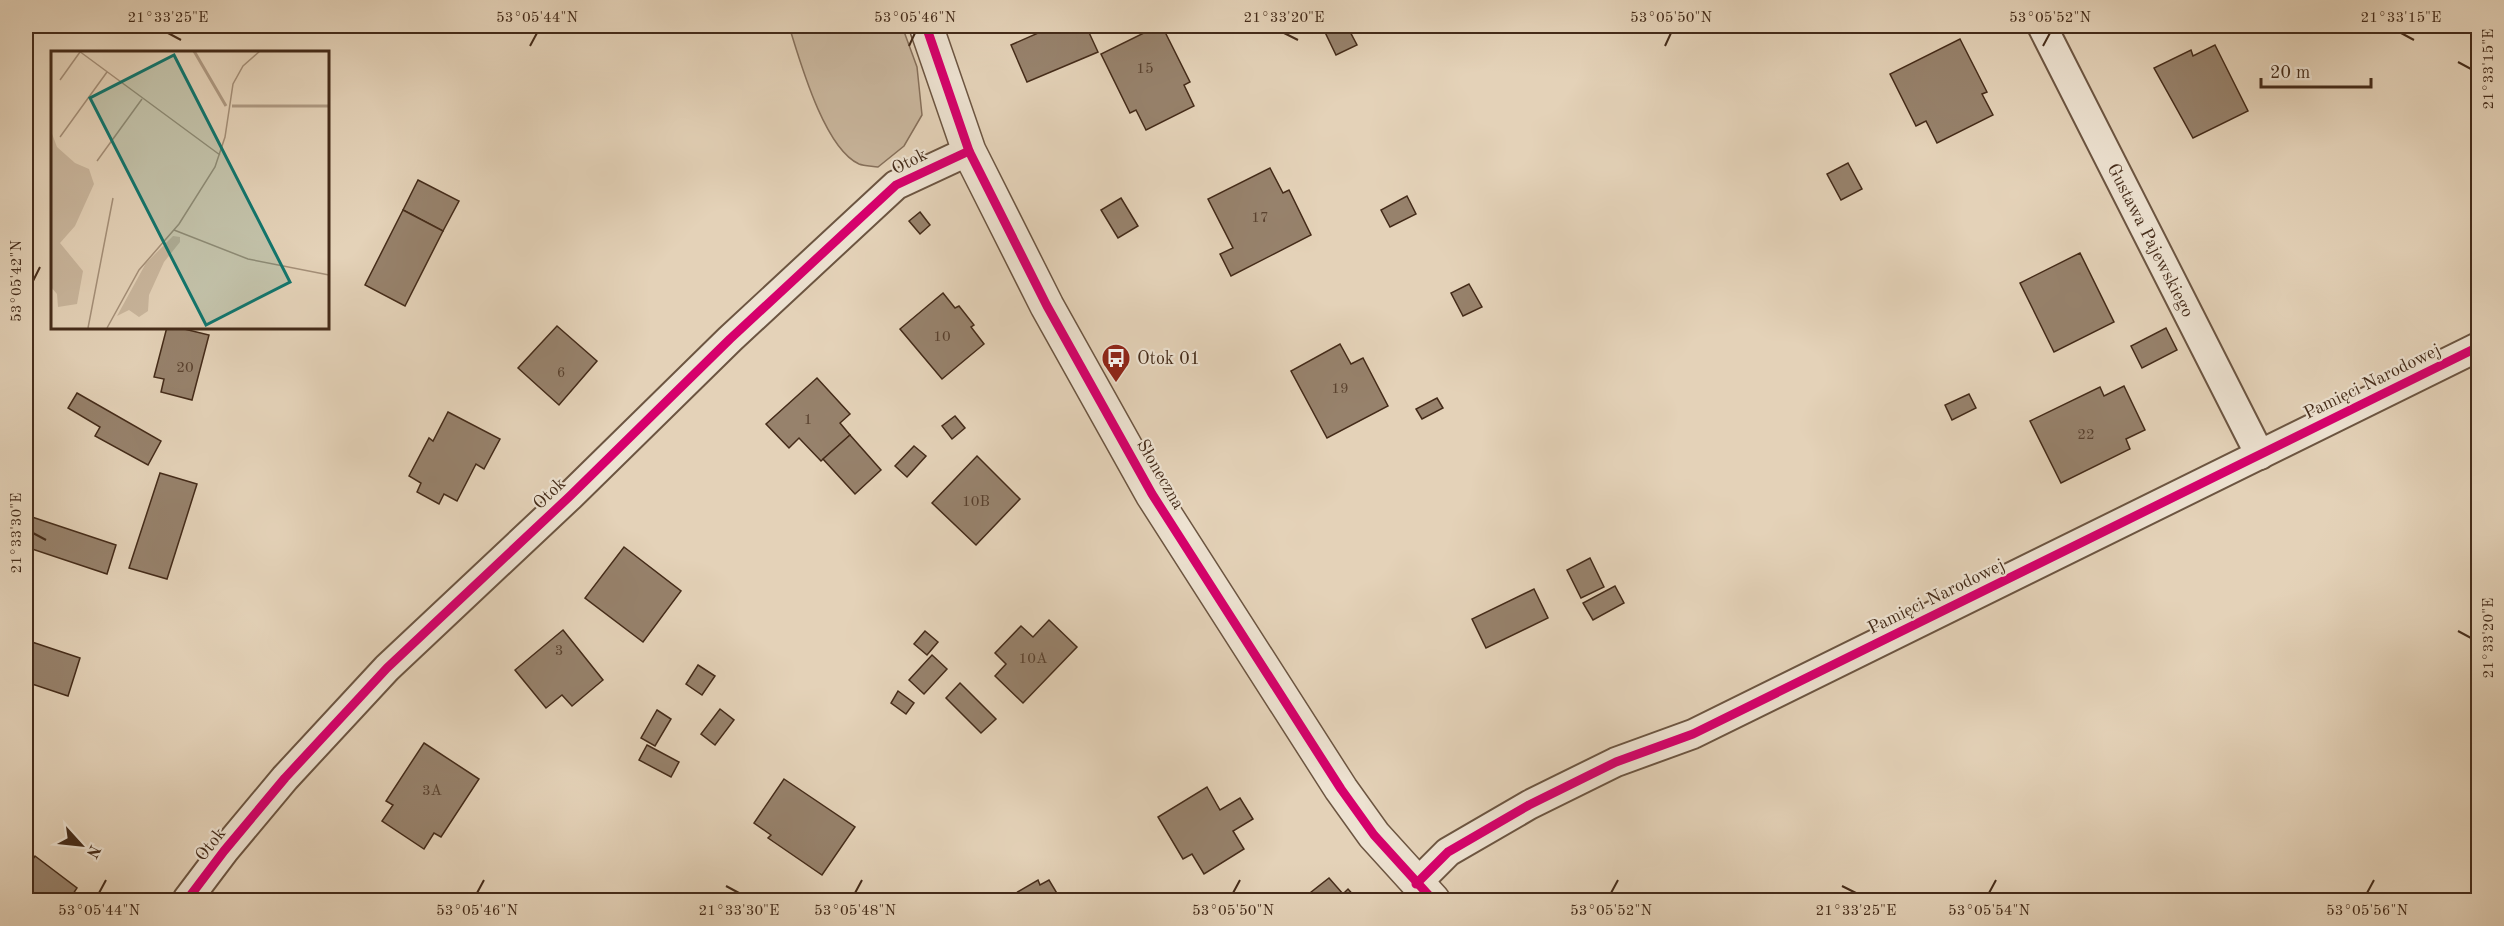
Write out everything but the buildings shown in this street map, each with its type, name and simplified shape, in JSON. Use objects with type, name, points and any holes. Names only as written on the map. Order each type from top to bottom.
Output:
[{"type":"street","name":"Słoneczna","points":[[926,26],[969,151],[1047,306],[1152,494],[1341,789],[1374,836],[1425,892]]},
{"type":"street","name":"Gustawa Pajewskiego","points":[[2042,26],[2260,455]]},
{"type":"street","name":"Otok","points":[[187,900],[224,851],[285,778],[387,668],[570,496],[730,339],[896,185],[969,151]]},
{"type":"street","name":"Pamięci Narodowej","points":[[1425,892],[1448,852],[1529,805],[1616,762],[1694,734],[2478,347]]},
{"type":"shaded area","points":[[789,26],[902,26],[917,67],[922,115],[904,146],[878,167],[859,164],[846,155],[835,141],[815,102]]},
{"type":"cycle path","points":[[926,26],[969,151],[1047,306],[1152,494],[1341,789],[1374,835],[1433,900]]},
{"type":"cycle path","points":[[187,900],[224,851],[285,778],[387,668],[570,496],[730,339],[896,185],[969,151]]},
{"type":"cycle path","points":[[1416,884],[1448,852],[1529,805],[1616,762],[1693,734],[2478,347]]},
{"type":"place","name":"Otok 01","points":[[1116,384]]}]
